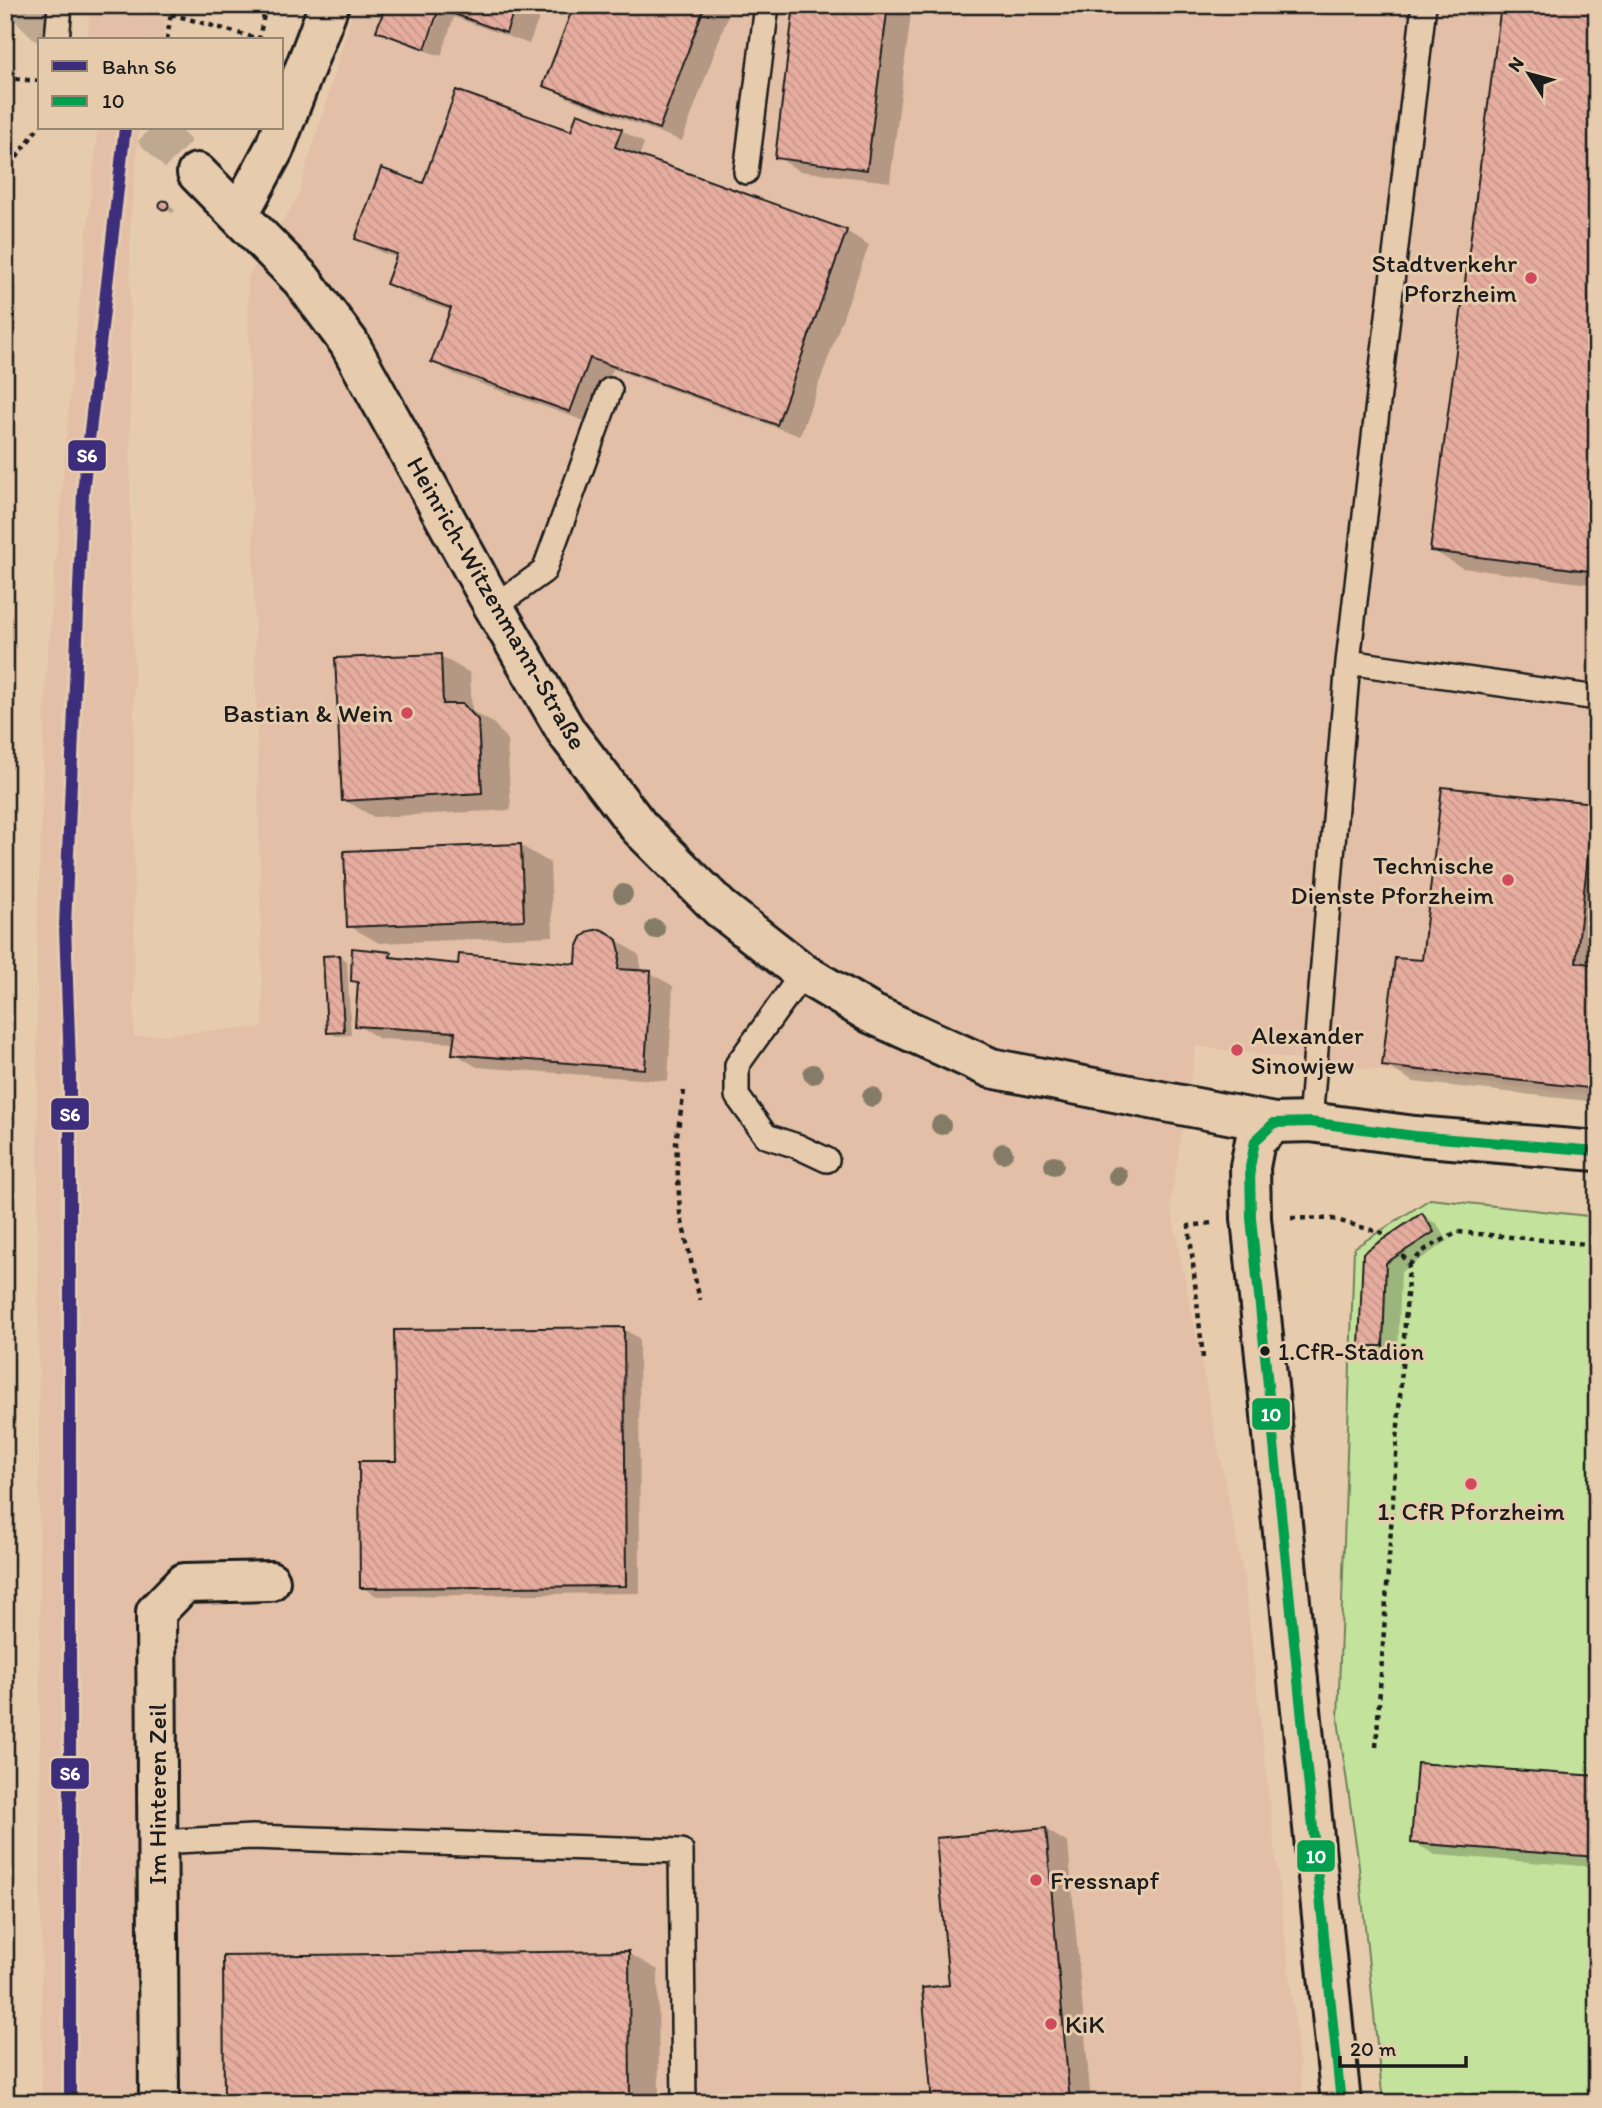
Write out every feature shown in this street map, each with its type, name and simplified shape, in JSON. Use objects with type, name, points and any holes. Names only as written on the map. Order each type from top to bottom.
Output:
[{"type":"street","points":[[284,123],[329,5]]},
{"type":"street","points":[[239,214],[281,130]]},
{"type":"street","name":"Heinrich-Witzenmann-Straße","points":[[197,173],[302,280],[349,343],[494,607],[567,733],[639,827],[720,908],[803,973],[872,1014],[991,1068],[1292,1122],[1415,1136],[1597,1151]]},
{"type":"street","points":[[1292,1122],[1255,1141],[1250,1167],[1251,1218],[1340,2103]]},
{"type":"street","name":"Im Hinteren Zeil","points":[[159,2103],[156,1612],[184,1583],[270,1581]]},
{"type":"lane","points":[[57,38],[60,5]]},
{"type":"lane","points":[[746,172],[767,5]]},
{"type":"lane","points":[[1292,1122],[1424,5]]},
{"type":"lane","points":[[494,607],[544,571],[610,390]]},
{"type":"lane","points":[[1348,662],[1597,698]]},
{"type":"lane","points":[[803,973],[737,1065],[737,1096],[766,1136],[827,1160]]},
{"type":"lane","points":[[158,1842],[251,1837],[681,1851],[684,2103]]},
{"type":"path","points":[[167,38],[172,5]]},
{"type":"path","points":[[259,38],[267,5]]},
{"type":"path","points":[[171,14],[255,38]]},
{"type":"path","points":[[5,78],[38,81]]},
{"type":"path","points":[[5,174],[38,128]]},
{"type":"path","points":[[684,1091],[676,1142],[680,1213],[700,1300]]},
{"type":"path","points":[[1189,1226],[1203,1358]]},
{"type":"path","points":[[1409,1265],[1426,1249],[1458,1232],[1597,1245]]},
{"type":"path","points":[[1376,1747],[1409,1265],[1401,1253]]},
{"type":"shaded area","points":[[91,5],[167,5],[163,38],[87,38]]},
{"type":"shaded area","points":[[355,5],[1597,5],[1597,1096],[1196,1046],[1170,1204],[1244,1579],[1304,2103],[42,2103],[37,947],[46,677],[71,384],[98,130],[139,130],[130,225],[134,1037],[263,1027],[248,277],[297,199]]},
{"type":"green space","name":"1. CfR Pforzheim","points":[[1430,1199],[1597,1217],[1597,2103],[1383,2103],[1358,1858],[1338,1720],[1354,1248]]},
{"type":"building","points":[[386,5],[430,5],[439,9],[425,49],[376,31]]},
{"type":"building","points":[[430,5],[516,5],[506,33]]},
{"type":"building","points":[[574,5],[705,5],[659,129],[543,86]]},
{"type":"building","points":[[794,5],[888,5],[867,170],[775,158]]},
{"type":"building","name":"Stadtverkehr Pforzheim","points":[[1501,5],[1597,5],[1597,572],[1430,551]]},
{"type":"building","points":[[456,90],[571,131],[577,113],[622,129],[615,147],[847,230],[777,425],[590,358],[570,412],[431,362],[451,308],[386,284],[397,254],[355,239],[381,168],[423,183]]},
{"type":"building","points":[[164,200],[169,205],[164,210],[159,205]]},
{"type":"building","points":[[441,654],[443,704],[463,704],[478,720],[482,793],[342,801],[335,658]]},
{"type":"building","name":"Technische Dienste Pforzheim","points":[[1442,787],[1594,803],[1576,962],[1597,965],[1597,1089],[1382,1066],[1395,958],[1422,960]]},
{"type":"building","points":[[521,844],[524,920],[347,927],[344,851]]},
{"type":"building","points":[[600,929],[617,940],[620,952],[618,969],[651,971],[645,1069],[452,1054],[455,1032],[355,1026],[358,982],[351,981],[352,948],[391,952],[390,957],[458,964],[459,954],[576,964],[577,948],[582,937],[590,931]]},
{"type":"building","points":[[340,955],[344,1032],[327,1033],[323,956]]},
{"type":"building","points":[[1422,1213],[1434,1232],[1386,1263],[1383,1346],[1359,1346],[1363,1253]]},
{"type":"building","points":[[624,1327],[626,1586],[360,1588],[359,1461],[396,1461],[394,1330]]},
{"type":"building","points":[[1417,1763],[1597,1776],[1597,1857],[1411,1843]]},
{"type":"building","points":[[1046,1828],[1070,2103],[932,2103],[922,1988],[949,1985],[936,1838]]},
{"type":"building","points":[[629,1951],[630,2103],[224,2103],[223,1956]]},
{"type":"tunnel","points":[[26,5],[60,38]]},
{"type":"tunnel","points":[[153,130],[197,173]]},
{"type":"rail line","name":"S6","points":[[70,2103],[70,1066],[65,926],[83,492],[125,130]]},
{"type":"transit line","name":"10","points":[[1274,1123],[1310,1122],[1415,1136],[1597,1151]]},
{"type":"transit line","name":"10","points":[[1274,1123],[1255,1141],[1250,1167],[1251,1218],[1341,2103]]},
{"type":"place","name":"Stadtverkehr Pforzheim","points":[[1531,278]]},
{"type":"place","name":"Bastian & Wein","points":[[407,713]]},
{"type":"place","name":"Technische Dienste Pforzheim","points":[[1508,880]]},
{"type":"place","name":"Alexander Sinowjew","points":[[1237,1050]]},
{"type":"place","name":"1.CfR-Stadion","points":[[1265,1351]]},
{"type":"place","name":"1. CfR Pforzheim","points":[[1471,1484]]},
{"type":"place","name":"Fressnapf","points":[[1036,1880]]},
{"type":"place","name":"KiK","points":[[1051,2024]]}]
